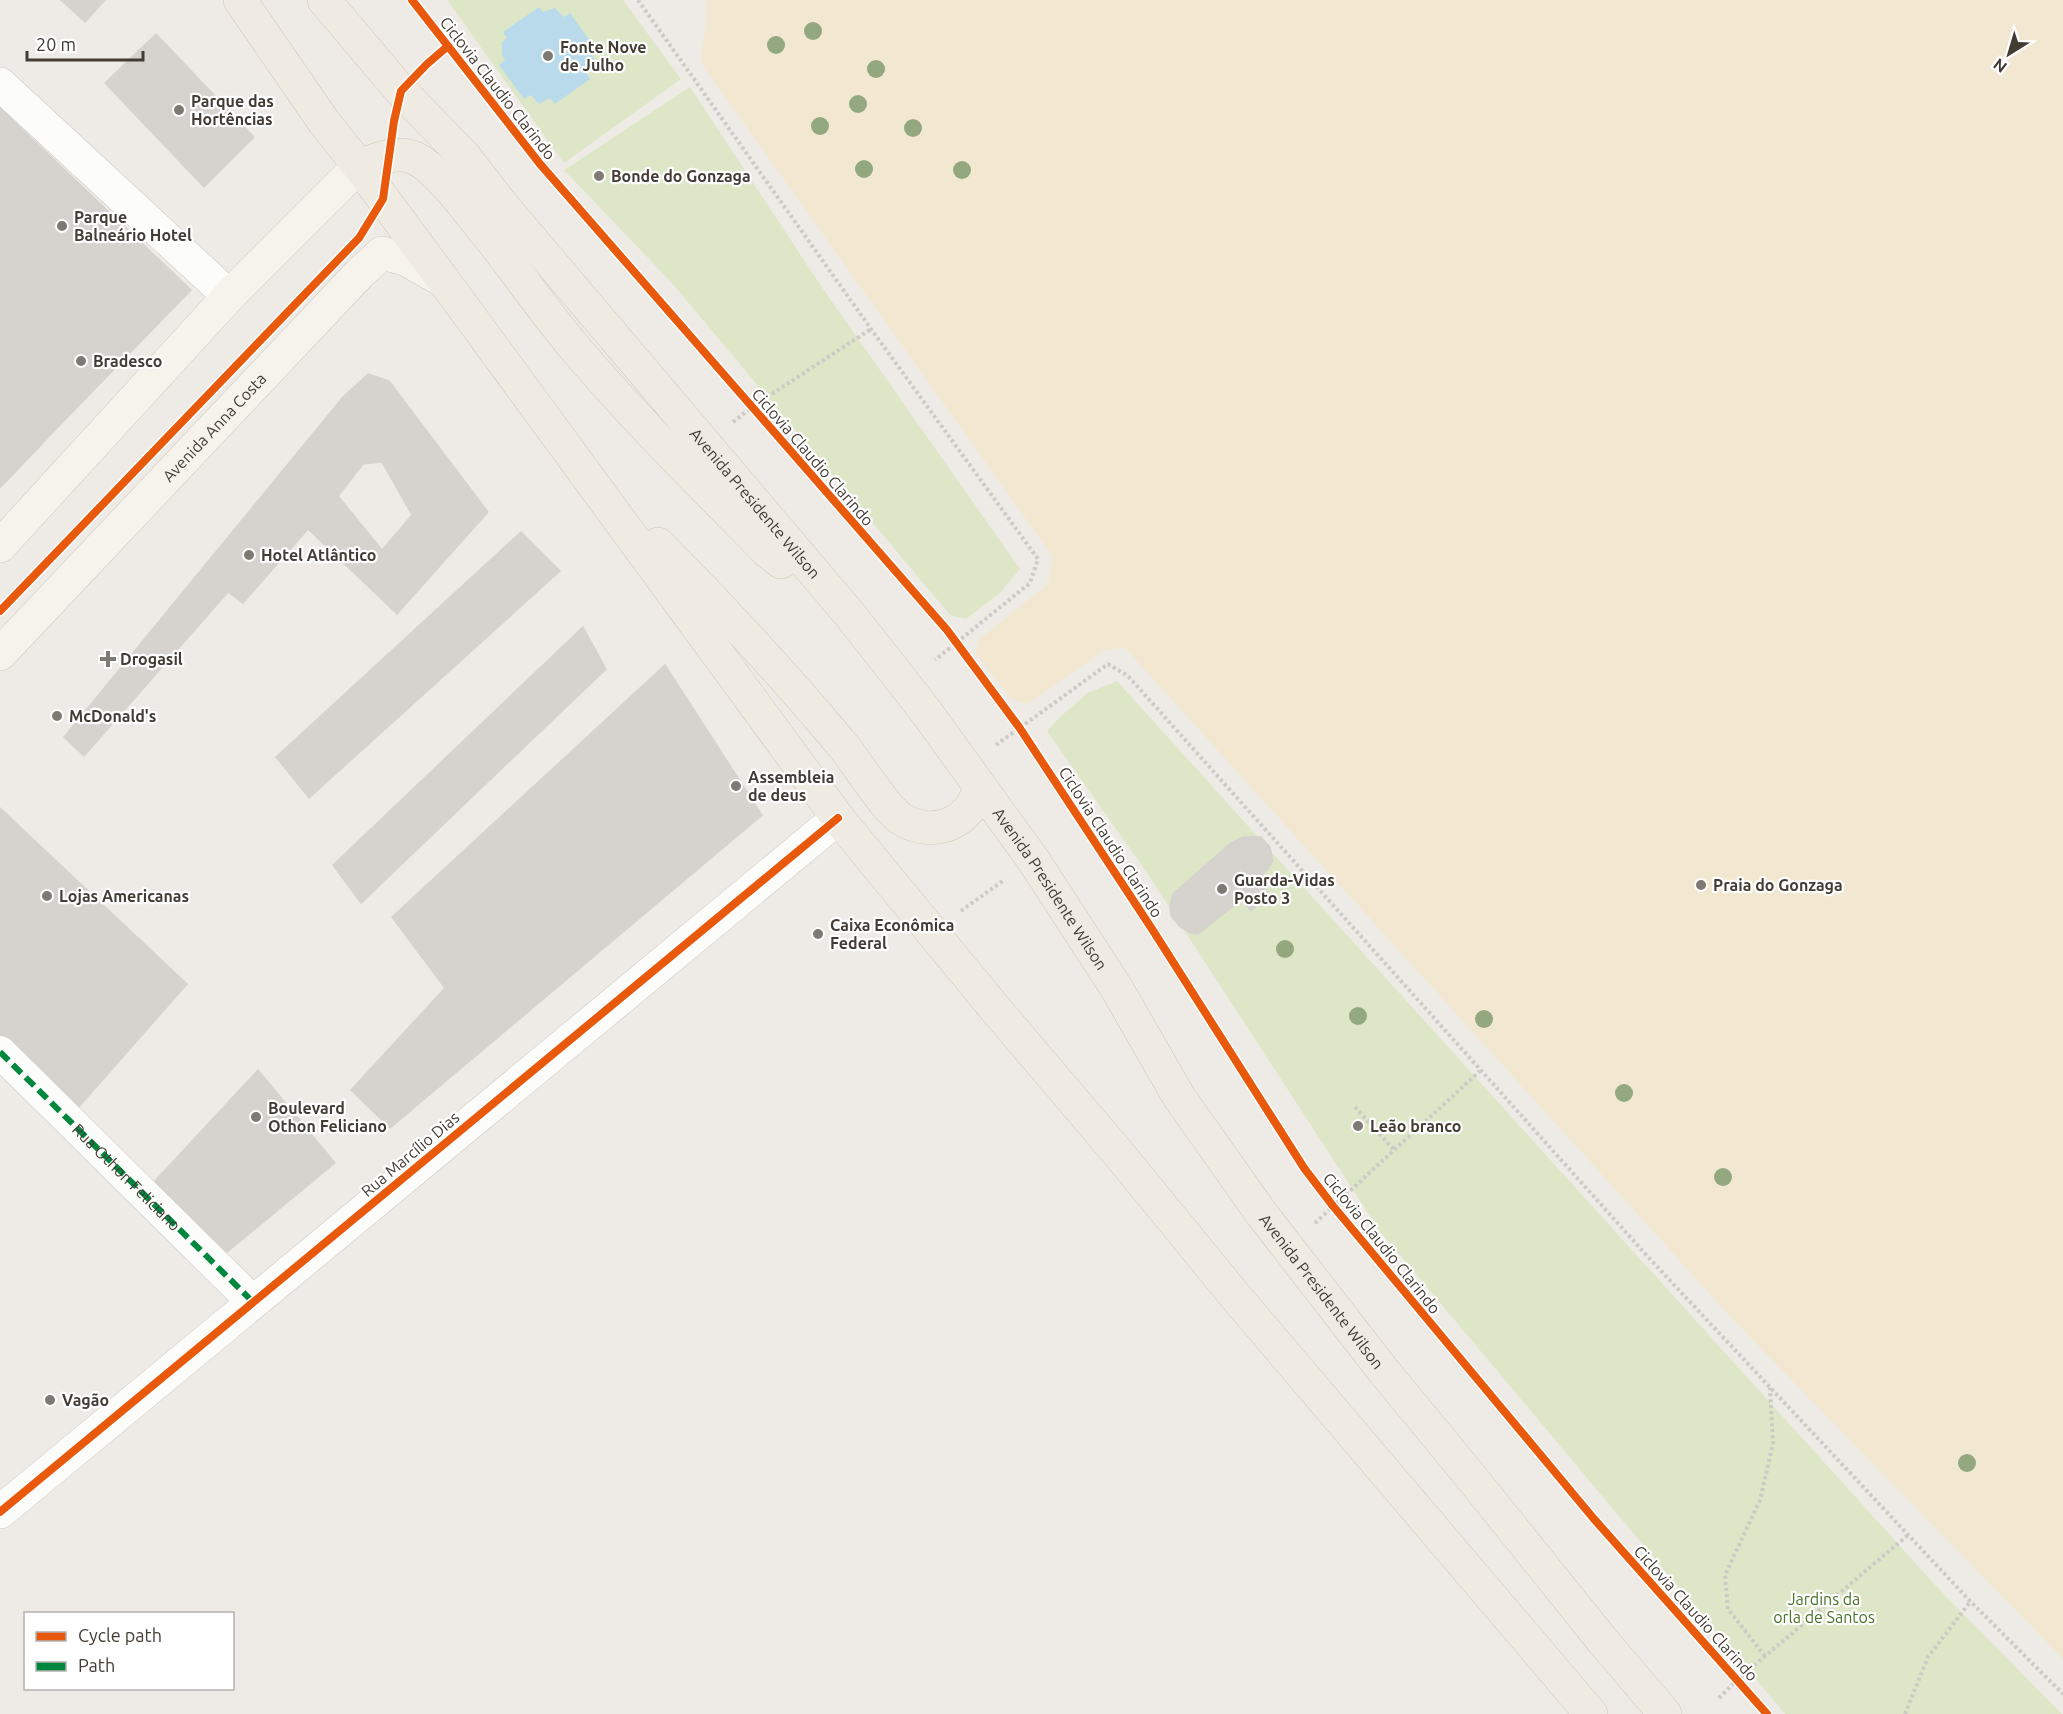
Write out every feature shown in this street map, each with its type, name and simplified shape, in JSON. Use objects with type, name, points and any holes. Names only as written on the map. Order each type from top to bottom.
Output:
[{"type":"main road","points":[[240,0],[298,87],[444,281],[838,818],[1250,1314],[1591,1714]]},
{"type":"main road","name":"Avenida Presidente Wilson","points":[[324,0],[401,91],[465,157],[502,205],[851,616],[924,709],[1034,861],[1117,989],[1179,1097],[1262,1213],[1382,1369],[1665,1714]]},
{"type":"main road","points":[[0,546],[229,296],[359,166],[394,155],[413,157],[431,169],[510,262],[572,345],[627,409],[768,552],[851,616]]},
{"type":"main road","name":"Avenida Anna Costa","points":[[0,654],[360,273],[382,253],[405,259],[444,281]]},
{"type":"main road","points":[[581,468],[723,608],[785,676],[852,756],[884,801],[900,819],[920,828],[946,827],[964,813],[978,796],[980,786]]},
{"type":"street","points":[[0,84],[229,296]]},
{"type":"street","name":"Rua Marcílio Dias","points":[[0,1512],[838,818]]},
{"type":"street","name":"Rua Othon Feliciano","points":[[0,1052],[253,1302]]},
{"type":"path","points":[[638,0],[871,329],[1038,559],[1030,583],[954,639],[935,660]]},
{"type":"path","points":[[732,423],[752,407],[871,329]]},
{"type":"path","points":[[954,639],[963,652]]},
{"type":"path","points":[[996,745],[1108,664],[1128,676],[1648,1257],[1908,1535],[2063,1694]]},
{"type":"path","points":[[1012,718],[1025,736]]},
{"type":"path","points":[[932,933],[1000,882],[1034,861]]},
{"type":"path","points":[[1313,1224],[1480,1071]]},
{"type":"path","points":[[1355,1107],[1395,1150]]},
{"type":"path","points":[[1765,1656],[1728,1609],[1725,1575],[1760,1500],[1773,1443],[1770,1387]]},
{"type":"path","points":[[1719,1698],[1737,1680],[1908,1535]]},
{"type":"path","points":[[1905,1714],[1928,1657],[1971,1601]]},
{"type":"green space","points":[[447,0],[623,0],[681,79],[564,163]]},
{"type":"green space","points":[[690,87],[821,286],[1020,569],[1001,592],[966,619],[950,615],[671,282],[564,170]]},
{"type":"green space","name":"Jardins da orla de Santos","points":[[1117,681],[1937,1587],[2062,1714],[1785,1714],[1379,1230],[1145,870],[1047,731],[1088,693]]},
{"type":"sand","name":"Praia do Gonzaga","points":[[706,0],[2063,0],[2063,1659],[1737,1324],[1124,647],[1103,651],[1028,704],[1011,699],[976,654],[978,640],[1048,584],[1053,557],[700,62],[707,20]]},
{"type":"water","name":"Fonte Nove de Julho","points":[[539,7],[543,12],[555,8],[564,17],[570,13],[595,48],[589,52],[594,58],[594,64],[586,72],[590,79],[555,104],[550,98],[539,104],[531,95],[524,99],[499,65],[505,60],[502,55],[502,42],[507,38],[503,32]]},
{"type":"building","points":[[61,0],[105,0],[85,22]]},
{"type":"building","name":"Parque das Hortências","points":[[156,34],[254,137],[204,187],[105,83]]},
{"type":"building","points":[[0,108],[27,134],[0,163]]},
{"type":"building","name":"Parque Balneário Hotel","points":[[27,134],[191,290],[57,428],[0,374],[0,163]]},
{"type":"building","points":[[0,374],[57,428],[0,488]]},
{"type":"building","points":[[368,374],[389,381],[488,512],[397,614],[308,529],[243,603],[228,592],[84,756],[64,737],[343,397]],"holes":[[[382,462],[412,515],[382,550],[338,496],[363,464]]]},
{"type":"building","points":[[521,532],[560,571],[309,798],[276,757]]},
{"type":"building","points":[[583,627],[606,669],[361,903],[333,865]]},
{"type":"building","points":[[665,665],[762,815],[390,1128],[351,1090],[445,988],[392,917]]},
{"type":"building","name":"Lojas Americanas","points":[[0,808],[187,984],[77,1109],[0,1035]]},
{"type":"building","name":"Guarda-Vidas Posto 3","points":[[1243,837],[1261,837],[1270,847],[1273,861],[1257,880],[1269,894],[1251,911],[1241,900],[1198,934],[1180,927],[1171,916],[1170,906],[1173,894],[1231,843]]},
{"type":"building","name":"Boulevard Othon Feliciano","points":[[258,1070],[335,1163],[227,1252],[154,1182]]},
{"type":"marked path","points":[[0,1052],[253,1302]]},
{"type":"cycle path","name":"Ciclovia Claudio Clarindo","points":[[412,0],[540,164],[947,630],[1019,727],[1152,929],[1304,1168],[1333,1206],[1594,1519],[1767,1714]]},
{"type":"cycle path","name":"Ciclovia Claudio Clarindo","points":[[0,611],[359,238],[383,199],[394,121],[401,91],[448,46]]},
{"type":"cycle path","points":[[0,1512],[838,818]]},
{"type":"place","name":"Fonte Nove de Julho","points":[[548,56]]},
{"type":"place","name":"Parque das Hortências","points":[[179,110]]},
{"type":"place","name":"Bonde do Gonzaga","points":[[599,176]]},
{"type":"place","name":"Parque Balneário Hotel","points":[[62,226]]},
{"type":"place","name":"Bradesco","points":[[81,361]]},
{"type":"place","name":"Hotel Atlântico","points":[[249,555]]},
{"type":"place","name":"Drogasil","points":[[108,659]]},
{"type":"place","name":"McDonald's","points":[[57,716]]},
{"type":"place","name":"Assembleia de deus","points":[[736,786]]},
{"type":"place","name":"Praia do Gonzaga","points":[[1701,885]]},
{"type":"place","name":"Guarda-Vidas Posto 3","points":[[1222,889]]},
{"type":"place","name":"Lojas Americanas","points":[[47,896]]},
{"type":"place","name":"Caixa Econômica Federal","points":[[818,934]]},
{"type":"place","name":"Boulevard Othon Feliciano","points":[[256,1117]]},
{"type":"place","name":"Leão branco","points":[[1358,1126]]},
{"type":"place","name":"Vagão","points":[[50,1400]]}]
